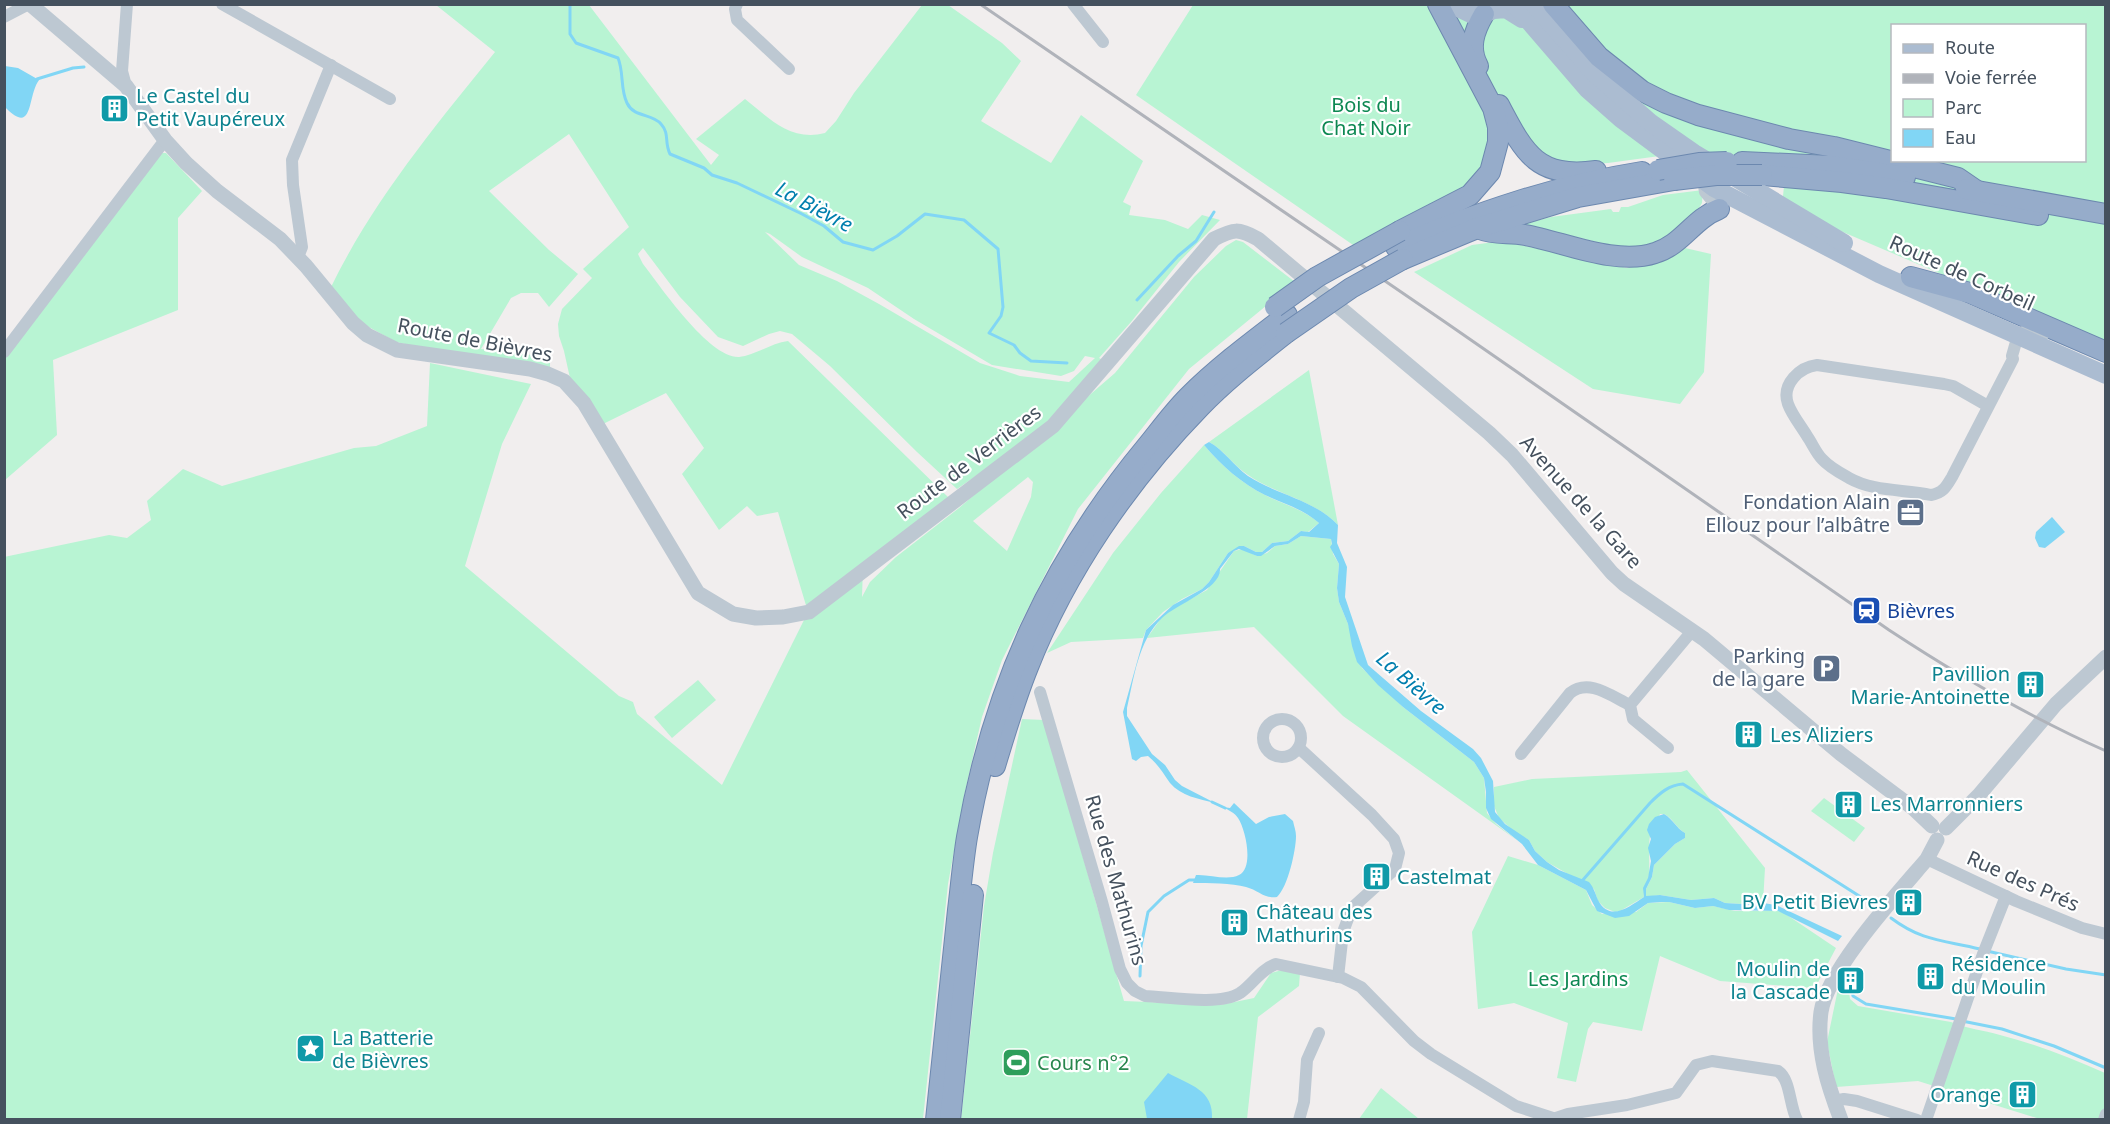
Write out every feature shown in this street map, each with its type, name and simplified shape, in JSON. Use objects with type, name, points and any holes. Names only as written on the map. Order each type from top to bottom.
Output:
[{"type":"highway","points":[[936,1119],[966,838],[979,777],[996,715],[1010,676],[1043,600],[1074,546],[1109,493],[1187,397],[1227,362],[1232,345],[1350,288],[1400,246],[1470,195],[1490,172],[1498,142],[1498,127],[1493,108],[1438,4]]},
{"type":"highway","points":[[1553,4],[1599,57],[1642,91],[1666,104],[1778,136],[1891,161]]},
{"type":"highway","points":[[1484,14],[1474,32],[1473,57],[1525,151],[1539,163],[1557,171],[1574,173],[1604,170],[1615,176]]},
{"type":"highway","points":[[1400,246],[1477,228],[1578,197],[1666,175],[1699,163],[1742,162],[1831,166],[1888,174],[2106,214]]},
{"type":"highway","points":[[1894,162],[1958,178],[1977,191]]},
{"type":"highway","points":[[950,1119],[980,837],[993,775],[1028,667],[1043,631],[1072,576],[1131,486],[1201,406],[1232,376],[1283,319],[1317,278],[1450,224],[1530,196],[1615,176],[1762,175],[1842,182],[2106,227]]},
{"type":"highway","points":[[1477,228],[1491,234],[1521,234],[1609,255],[1636,257],[1656,253],[1666,248],[1687,234],[1704,216],[1719,209]]},
{"type":"highway","points":[[1911,277],[1970,293],[2106,352]]},
{"type":"main road","points":[[1450,4],[1471,14],[1484,14],[1506,9],[1530,13]]},
{"type":"main road","points":[[1514,4],[1530,13],[1587,89],[1621,119],[1703,180],[1766,216]]},
{"type":"main road","name":"Route de Corbeil","points":[[1530,13],[1651,123],[1694,153],[1858,252],[1911,277],[1919,284],[1998,313],[2106,375]]},
{"type":"main road","points":[[1719,209],[1733,209],[1753,216],[1766,216]]},
{"type":"main road","name":"Route de Corbeil","points":[[1766,216],[1879,274],[2018,335],[2042,339],[2106,362]]},
{"type":"street","points":[[4,17],[29,4]]},
{"type":"street","name":"Route de Bièvres","points":[[29,4],[126,86],[165,140],[186,163],[280,239],[353,323],[367,334],[397,350],[530,369],[564,381],[584,403],[698,593],[733,614],[756,618],[783,617]]},
{"type":"street","points":[[126,86],[123,71],[127,4]]},
{"type":"street","points":[[222,4],[390,99]]},
{"type":"street","points":[[736,4],[737,20],[789,69]]},
{"type":"street","points":[[1073,4],[1103,42]]},
{"type":"street","points":[[298,257],[302,247],[292,185],[292,160],[331,65]]},
{"type":"street","points":[[4,352],[165,140]]},
{"type":"street","points":[[1703,180],[1705,192],[1719,209]]},
{"type":"street","name":"Avenue de la Gare","points":[[1230,231],[1242,230],[1258,239],[1464,410],[1512,455],[1612,573],[1704,639],[1841,754],[1914,807],[1938,831]]},
{"type":"street","name":"Route de Verrières","points":[[783,617],[809,612],[1053,426],[1214,239],[1230,231]]},
{"type":"street","points":[[1988,406],[1953,386],[1817,365],[1807,366],[1800,370],[1793,378],[1787,394],[1788,403],[1822,460],[1865,485],[1930,495],[1944,490],[2013,359],[2018,335]]},
{"type":"street","points":[[2013,359],[2042,339]]},
{"type":"street","points":[[1630,705],[1692,631]]},
{"type":"street","points":[[1841,1119],[1826,1076],[1821,1044],[1821,1012],[1826,994],[1845,961],[1927,859],[1938,831],[1979,795],[2056,704],[2106,657]]},
{"type":"street","points":[[1521,754],[1570,693],[1577,688],[1592,687],[1630,705]]},
{"type":"street","name":"Rue des Mathurins","points":[[1040,692],[1120,969],[1135,991],[1145,996],[1203,999],[1236,995],[1252,984],[1267,967],[1276,964],[1338,976],[1361,987],[1414,1041],[1431,1054],[1516,1106],[1557,1119]]},
{"type":"street","points":[[1630,705],[1633,719],[1668,748]]},
{"type":"street","points":[[1299,748],[1372,815],[1394,839],[1398,853],[1395,869],[1352,908],[1343,932],[1338,976]]},
{"type":"street","name":"Rue des Prés","points":[[1927,859],[2082,928],[2106,934]]},
{"type":"street","points":[[1926,1119],[1985,949],[2006,896]]},
{"type":"street","points":[[1299,1119],[1304,1102],[1307,1060],[1318,1033]]},
{"type":"street","points":[[1557,1119],[1568,1114],[1627,1106],[1676,1093],[1696,1065],[1712,1061],[1778,1071],[1784,1075],[1790,1103],[1797,1119]]},
{"type":"street","points":[[1834,1101],[1844,1099],[1857,1101],[1917,1119]]},
{"type":"street","points":[[2104,1119],[2106,1114]]},
{"type":"green space","points":[[436,5],[589,5],[711,165],[719,155],[696,139],[745,99],[772,120],[791,131],[813,135],[825,133],[922,5],[948,5],[1002,43],[1021,61],[981,121],[1051,163],[1081,115],[1143,161],[1123,202],[1131,206],[1129,215],[1165,220],[1188,229],[1202,215],[1220,220],[1179,262],[1099,358],[1105,361],[1050,425],[957,489],[830,366],[792,334],[780,331],[743,346],[718,337],[680,297],[643,248],[638,254],[643,264],[686,320],[714,346],[727,354],[739,357],[788,341],[949,498],[863,567],[862,597],[870,582],[896,557],[959,508],[1115,373],[1194,277],[1226,246],[1236,240],[1243,242],[1295,282],[1189,369],[1078,509],[1002,660],[982,717],[964,796],[948,884],[923,1119],[5,1119],[4,557],[109,535],[127,538],[151,520],[147,501],[183,469],[222,486],[354,448],[376,446],[427,426],[430,363],[531,384],[502,444],[465,566],[619,696],[633,702],[637,714],[722,785],[808,612],[778,512],[757,516],[747,506],[719,530],[682,474],[704,448],[666,393],[603,424],[570,378],[559,336],[558,324],[562,309],[592,278],[583,269],[629,227],[569,134],[489,191],[549,250],[578,274],[549,307],[538,293],[521,293],[511,298],[481,349],[550,357],[550,368],[455,355],[396,342],[358,321],[331,287],[366,224],[406,165],[495,52]],"holes":[[[765,232],[802,257],[868,288],[914,319],[992,365],[1061,376],[1074,371],[1085,356],[1095,358],[1069,382],[1020,376],[980,363],[837,281],[799,265]],[[1028,477],[1033,482],[1031,497],[1007,551],[973,521]]]},
{"type":"green space","name":"Bois du Chat Noir","points":[[1193,5],[2105,5],[2105,344],[1782,206],[1784,186],[1704,150],[1608,163],[1558,166],[1523,142],[1494,143],[1469,191],[1356,247],[1136,95]]},
{"type":"green space","points":[[158,153],[166,153],[202,191],[178,218],[178,310],[53,360],[57,435],[5,480],[4,358]]},
{"type":"green space","points":[[1703,190],[1702,203],[1693,218],[1664,242],[1625,249],[1523,224],[1551,217],[1611,209],[1613,212],[1619,212],[1621,207],[1628,207],[1663,195]]},
{"type":"green space","points":[[1502,241],[1627,268],[1685,248],[1711,254],[1704,372],[1680,404],[1593,389],[1414,272],[1472,245]]},
{"type":"green space","points":[[1309,370],[1338,525],[1318,509],[1248,475],[1209,442]]},
{"type":"green space","points":[[1204,445],[1240,480],[1319,523],[1308,532],[1301,531],[1288,541],[1272,543],[1262,552],[1256,552],[1244,546],[1228,553],[1202,589],[1163,612],[1146,630],[1143,638],[1071,642],[1047,653],[1113,553],[1161,493]]},
{"type":"green space","points":[[1301,536],[1331,539],[1333,554],[1339,564],[1337,588],[1339,602],[1362,668],[1403,707],[1474,762],[1484,778],[1487,813],[1496,824],[1518,841],[1343,716],[1254,627],[1147,638],[1162,617],[1207,590],[1234,551],[1243,549],[1257,556],[1267,553],[1275,546],[1288,544]]},
{"type":"green space","points":[[698,680],[716,700],[672,738],[654,717]]},
{"type":"green space","points":[[1022,719],[1044,720],[1124,1001],[1220,1005],[1254,998],[1271,973],[1282,970],[1300,973],[1299,986],[1258,1017],[1247,1119],[961,1120],[984,906]]},
{"type":"green space","points":[[1687,770],[1765,868],[1763,903],[1725,903],[1714,898],[1691,900],[1660,895],[1646,897],[1646,889],[1652,877],[1654,865],[1675,844],[1685,838],[1685,833],[1670,818],[1660,814],[1650,836],[1649,874],[1644,897],[1615,912],[1605,908],[1598,901],[1594,889],[1547,862],[1535,851],[1529,840],[1516,833],[1499,818],[1494,806],[1494,787],[1532,779]]},
{"type":"green space","points":[[1824,798],[1865,828],[1854,842],[1811,811]]},
{"type":"green space","name":"Les Jardins","points":[[1508,856],[1538,865],[1586,890],[1592,905],[1602,914],[1636,912],[1648,903],[1669,902],[1695,908],[1713,906],[1735,911],[1778,911],[1836,948],[1815,988],[1720,981],[1660,956],[1642,1031],[1593,1022],[1588,1029],[1576,1082],[1557,1078],[1568,1023],[1514,1003],[1478,1009],[1472,932]]},
{"type":"green space","points":[[1839,984],[1849,992],[1850,999],[1858,1006],[1951,1022],[1994,1033],[2053,1052],[2105,1073],[2105,1119],[2040,1119],[1918,1081],[1836,1087],[1827,1042]]},
{"type":"green space","points":[[1381,1088],[1419,1119],[1359,1119]]},
{"type":"water","points":[[5,66],[18,68],[39,80],[28,111],[21,118],[5,107]]},
{"type":"water","points":[[1209,442],[1248,476],[1306,503],[1338,525],[1337,543],[1347,567],[1345,597],[1368,665],[1421,711],[1473,749],[1481,758],[1493,781],[1495,812],[1505,824],[1529,840],[1535,851],[1547,862],[1559,870],[1589,882],[1603,907],[1614,912],[1644,897],[1643,888],[1648,878],[1651,861],[1648,848],[1651,839],[1647,830],[1655,817],[1664,814],[1685,833],[1685,838],[1675,844],[1654,865],[1646,896],[1660,895],[1691,900],[1714,898],[1725,903],[1776,905],[1842,936],[1838,941],[1778,911],[1729,910],[1713,906],[1695,908],[1661,902],[1648,903],[1629,916],[1615,918],[1597,911],[1586,890],[1538,865],[1522,844],[1491,819],[1486,808],[1484,778],[1474,762],[1403,707],[1357,662],[1348,624],[1339,602],[1337,588],[1339,564],[1330,547],[1331,539],[1301,536],[1288,544],[1275,546],[1261,556],[1239,549],[1234,551],[1206,590],[1162,618],[1154,627],[1142,649],[1132,685],[1127,716],[1152,754],[1165,765],[1175,780],[1215,803],[1179,791],[1148,756],[1136,761],[1132,759],[1123,712],[1146,630],[1173,605],[1202,589],[1228,553],[1239,546],[1262,552],[1272,543],[1288,541],[1301,531],[1309,532],[1319,523],[1293,507],[1256,491],[1240,480],[1204,445]]},
{"type":"water","points":[[2052,517],[2065,532],[2045,548],[2039,547],[2035,538],[2036,532]]},
{"type":"water","points":[[1234,803],[1256,824],[1269,817],[1285,814],[1293,821],[1296,836],[1295,850],[1285,885],[1277,897],[1268,897],[1240,886],[1193,883],[1196,875],[1234,877],[1244,871],[1247,848],[1244,831],[1237,816],[1223,807],[1230,808]]},
{"type":"water","points":[[1168,1073],[1192,1085],[1205,1095],[1212,1109],[1212,1119],[1147,1119],[1144,1102]]},
{"type":"waterway","name":"La Bièvre","points":[[570,4],[570,34],[576,43],[618,58],[627,103],[634,111],[653,118],[661,124],[665,131],[670,154],[802,214],[824,226],[843,242],[873,250],[897,236],[925,214],[964,220],[998,249],[1003,307],[1001,316],[989,333],[1014,345],[1031,361],[1067,363]]},
{"type":"waterway","points":[[37,79],[84,67]]},
{"type":"waterway","points":[[1137,300],[1178,256],[1196,241],[1214,212]]},
{"type":"waterway","name":"La Bièvre","points":[[1582,881],[1654,799],[1669,788],[1683,784],[1875,906]]},
{"type":"waterway","points":[[1212,802],[1225,808]]},
{"type":"waterway","points":[[1140,976],[1141,946],[1148,912],[1164,896],[1189,880],[1196,880]]},
{"type":"waterway","name":"La Bièvre","points":[[1891,918],[1924,936],[1980,949]]},
{"type":"waterway","name":"La Bièvre","points":[[1987,951],[2066,969],[2106,975]]},
{"type":"waterway","points":[[1851,984],[1853,996],[1866,1004],[1956,1019]]},
{"type":"waterway","points":[[1962,1021],[2002,1029],[2054,1046],[2106,1068]]},
{"type":"railway","points":[[980,4],[1445,322],[1889,630],[1995,695],[2106,751]]},
{"type":"place","name":"Le Castel du Petit Vaupéreux","points":[[115,108]]},
{"type":"place","name":"Fondation Alain Ellouz pour l’albâtre","points":[[1911,513]]},
{"type":"place","name":"Bièvres","points":[[1866,611]]},
{"type":"place","name":"Parking de la gare","points":[[1826,668]]},
{"type":"place","name":"Pavillion Marie-Antoinette","points":[[2031,685]]},
{"type":"place","name":"Les Aliziers","points":[[1749,735]]},
{"type":"place","name":"Les Marronniers","points":[[1849,804]]},
{"type":"place","name":"Castelmat","points":[[1376,877]]},
{"type":"place","name":"BV Petit Bievres","points":[[1909,902]]},
{"type":"place","name":"Château des Mathurins","points":[[1235,923]]},
{"type":"place","name":"Résidence du Moulin","points":[[1930,976]]},
{"type":"place","name":"Moulin de la Cascade","points":[[1851,980]]},
{"type":"place","name":"La Batterie de Bièvres","points":[[311,1049]]},
{"type":"place","name":"Cours n°2","points":[[1016,1063]]},
{"type":"place","name":"Orange","points":[[2022,1095]]}]
